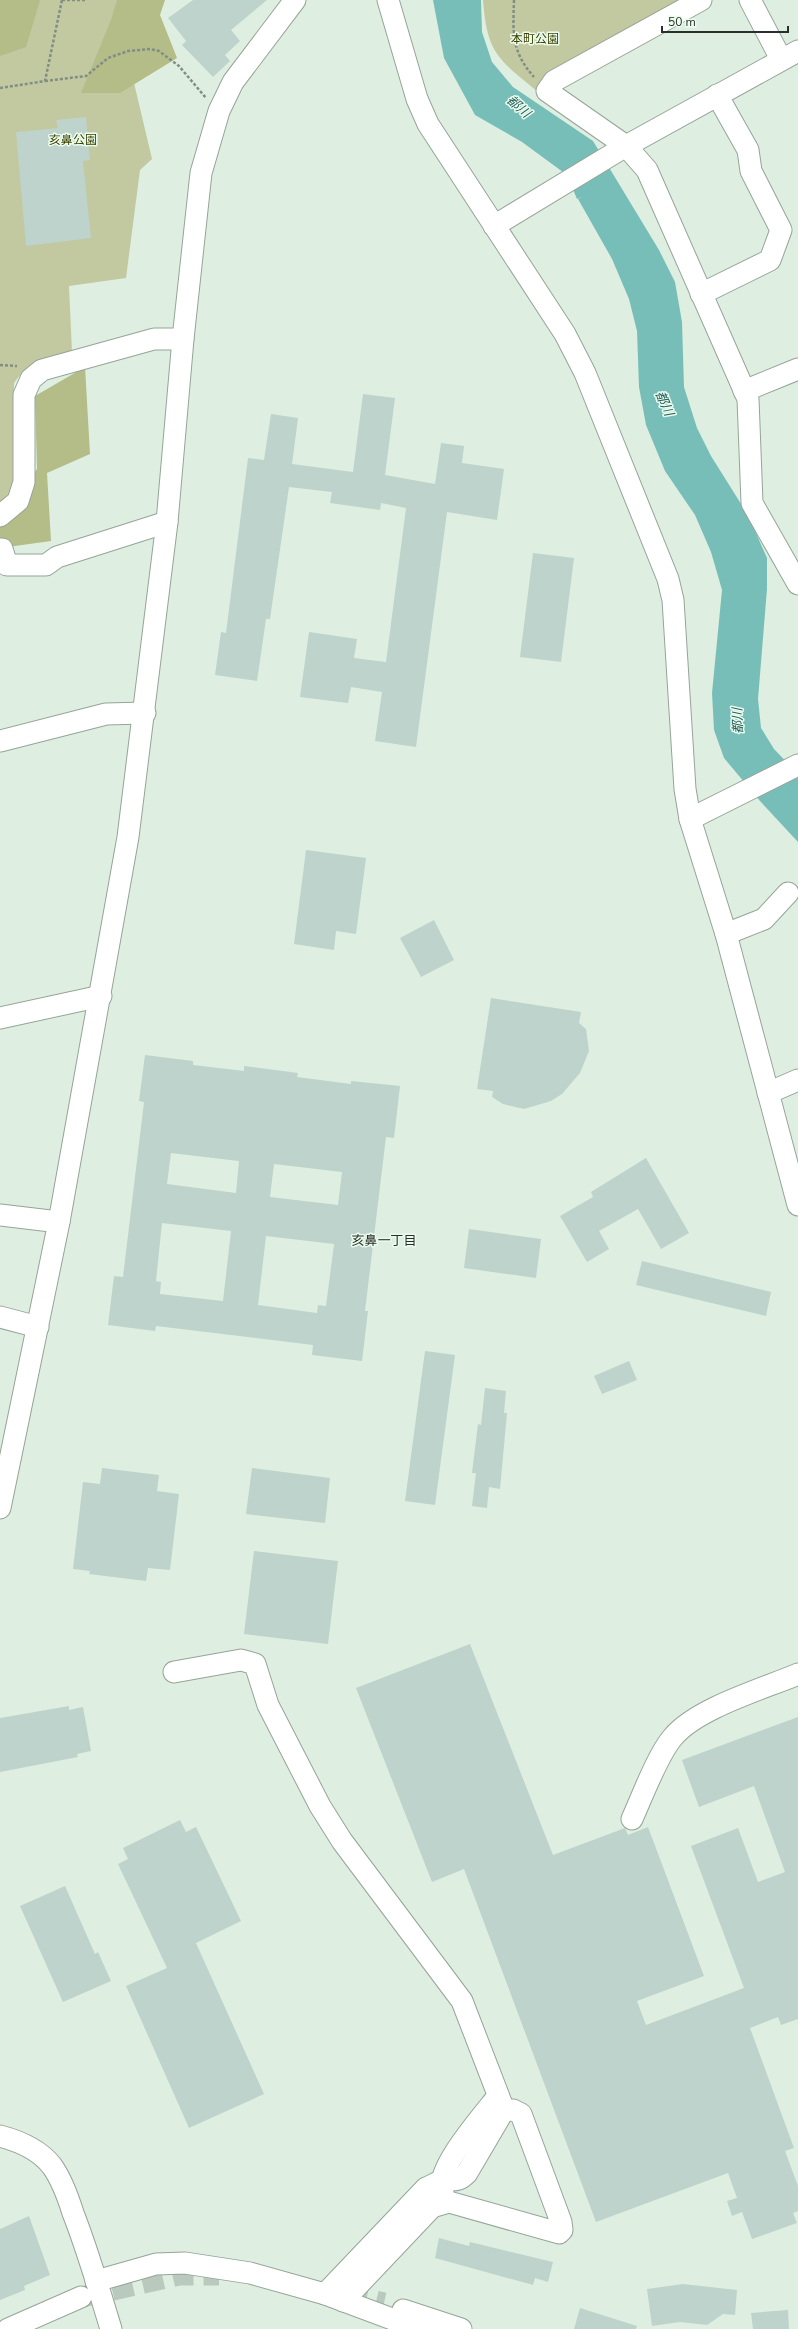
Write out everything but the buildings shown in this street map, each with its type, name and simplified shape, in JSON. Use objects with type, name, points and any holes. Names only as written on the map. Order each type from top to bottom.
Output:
[{"type":"street","points":[[0,1508],[2,1485],[38,1327],[59,1222],[101,996],[103,973],[128,837],[167,522],[183,339],[201,173],[219,110],[233,82],[295,0]]},
{"type":"street","points":[[388,0],[417,99],[428,124],[565,334],[585,373],[668,579],[674,600],[685,790],[690,819],[726,934],[798,1206]]},
{"type":"street","points":[[701,0],[554,81],[547,91],[626,146],[647,170],[748,399],[752,503],[798,584]]},
{"type":"street","points":[[494,226],[626,146],[789,55],[750,0]]},
{"type":"street","points":[[701,294],[770,260],[781,230],[751,171],[748,150],[717,95]]},
{"type":"street","points":[[0,516],[18,501],[24,482],[24,395],[31,379],[42,370],[146,341],[183,339]]},
{"type":"street","points":[[744,391],[798,369]]},
{"type":"street","points":[[0,549],[2,548],[7,565],[46,565],[57,557],[167,522]]},
{"type":"street","points":[[0,741],[106,714],[144,713]]},
{"type":"street","points":[[690,819],[747,792],[798,765]]},
{"type":"street","points":[[726,934],[764,919],[788,893]]},
{"type":"street","points":[[0,1018],[101,996]]},
{"type":"street","points":[[768,1093],[798,1080]]},
{"type":"street","points":[[0,1215],[59,1222]]},
{"type":"street","points":[[0,1317],[38,1327]]},
{"type":"street","points":[[174,1672],[241,1660],[255,1664],[268,1705],[320,1806],[342,1841],[462,2001],[501,2103],[521,2114],[562,2230],[559,2234],[448,2202],[432,2207],[334,2298]]},
{"type":"street","points":[[632,1819],[673,1737],[690,1722],[713,1709],[798,1674]]},
{"type":"street","points":[[334,2298],[408,2204],[426,2188],[442,2181],[458,2181],[467,2173],[501,2103]]},
{"type":"street","points":[[0,2136],[30,2147],[52,2166],[68,2198],[111,2329]]},
{"type":"street","points":[[442,2181],[441,2190],[448,2202]]},
{"type":"street","points":[[96,2281],[156,2264],[185,2263],[269,2277],[334,2298],[419,2329]]},
{"type":"street","points":[[8,2329],[81,2297]]},
{"type":"street","points":[[384,2303],[461,2329]]},
{"type":"path","points":[[45,81],[62,0],[87,0]]},
{"type":"path","points":[[514,0],[513,37],[519,56],[547,91]]},
{"type":"path","points":[[0,88],[86,76],[108,58],[128,51],[150,49],[159,51],[178,66],[198,91],[219,110]]},
{"type":"green space","name":"亥鼻公園","points":[[0,0],[162,0],[126,49],[152,159],[140,170],[126,278],[69,286],[72,352],[47,358],[33,364],[20,375],[14,383],[13,481],[9,493],[0,503]]},
{"type":"green space","points":[[0,0],[40,0],[26,47],[0,56]]},
{"type":"green space","points":[[117,0],[165,0],[160,15],[177,58],[120,93],[81,93],[111,20]]},
{"type":"green space","name":"本町公園","points":[[483,0],[690,0],[537,91],[513,71],[497,53],[488,32]]},
{"type":"green space","points":[[85,367],[90,454],[47,473],[51,541],[0,548],[0,520],[37,469],[35,396]]},
{"type":"water","name":"都川","points":[[433,0],[481,0],[482,32],[492,62],[513,87],[593,141],[659,250],[675,282],[682,322],[684,387],[697,428],[711,456],[748,515],[767,558],[767,589],[758,699],[761,728],[774,749],[798,774],[798,842],[760,801],[724,758],[714,730],[712,693],[722,590],[711,552],[695,515],[665,471],[646,425],[639,387],[637,331],[629,299],[612,259],[578,199],[582,197],[577,199],[567,175],[522,142],[475,115],[444,58]]},
{"type":"tunnel","points":[[82,2297],[179,2275],[219,2275]]},
{"type":"tunnel","points":[[346,2294],[384,2303]]},
{"type":"district","name":"亥鼻一丁目","points":[[384,1240]]}]
